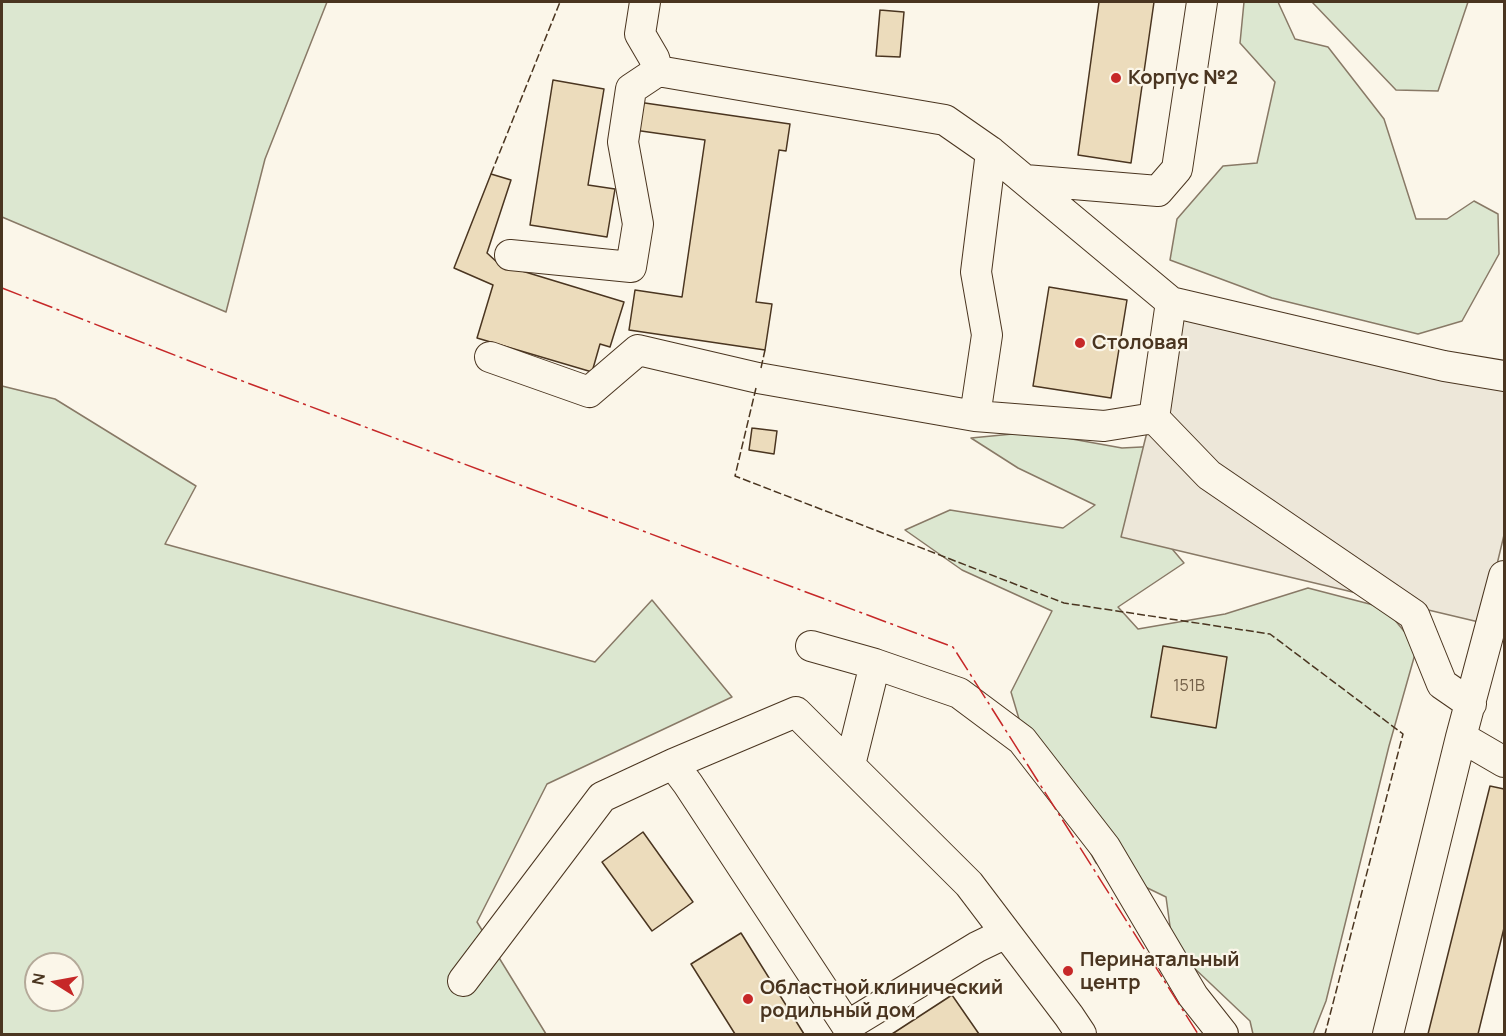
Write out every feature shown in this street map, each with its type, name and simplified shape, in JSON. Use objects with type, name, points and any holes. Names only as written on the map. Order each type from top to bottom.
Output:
[{"type":"street","points":[[645,2],[640,34],[654,58],[658,71]]},
{"type":"street","points":[[1025,180],[1158,191],[1177,169],[1202,2]]},
{"type":"street","points":[[510,255],[631,267],[638,224],[623,142],[631,89],[658,71],[945,120],[991,152],[1172,302],[1444,366],[1504,376]]},
{"type":"street","points":[[975,417],[987,335],[976,272],[991,152]]},
{"type":"street","points":[[1154,418],[1172,302]]},
{"type":"street","points":[[490,357],[589,392],[638,350],[758,378],[975,417],[1104,426],[1154,418]]},
{"type":"street","points":[[1154,418],[1209,475],[1414,615],[1442,684],[1471,704]]},
{"type":"street","points":[[1388,1035],[1461,737],[1504,576]]},
{"type":"street","points":[[811,646],[875,664],[959,693],[1022,740],[1105,847],[1193,996],[1223,1035]]},
{"type":"street","points":[[850,765],[875,664]]},
{"type":"street","points":[[463,981],[602,797],[796,712],[969,884],[1081,1035]]},
{"type":"street","points":[[1461,737],[1504,762]]},
{"type":"street","points":[[674,764],[847,1026],[977,947],[1006,933]]},
{"type":"green space","points":[[2,2],[327,2],[265,159],[226,312],[2,217]]},
{"type":"green space","points":[[1244,2],[1278,2],[1295,39],[1328,47],[1384,119],[1416,219],[1447,219],[1474,201],[1498,214],[1499,254],[1462,321],[1418,334],[1272,298],[1170,260],[1177,219],[1223,166],[1257,163],[1275,82],[1240,43]]},
{"type":"green space","points":[[1312,2],[1468,2],[1438,91],[1396,90]]},
{"type":"green space","points":[[2,386],[55,399],[196,486],[165,544],[595,662],[652,600],[732,697],[547,784],[477,922],[546,1034],[2,1034]]},
{"type":"green space","points":[[1033,432],[1122,448],[1161,446],[1151,524],[1184,563],[1118,607],[1138,629],[1225,614],[1308,588],[1385,608],[1417,647],[1389,746],[1326,1001],[1313,1034],[1253,1034],[1250,1021],[1173,948],[1166,897],[1096,863],[1022,729],[1011,692],[1052,611],[962,570],[905,530],[950,510],[1063,528],[1095,505],[1018,468],[971,438]]},
{"type":"shaded area","points":[[1177,311],[1504,390],[1504,535],[1483,623],[1121,537]]},
{"type":"building","name":"Корпус №2","points":[[1099,2],[1154,2],[1131,163],[1078,155]]},
{"type":"building","points":[[880,10],[904,12],[900,57],[876,56]]},
{"type":"building","points":[[553,80],[604,89],[588,185],[615,189],[607,237],[530,225]]},
{"type":"building","points":[[638,102],[790,124],[786,151],[779,150],[756,302],[772,304],[765,350],[629,330],[635,290],[682,297],[705,140],[634,130]]},
{"type":"building","points":[[491,174],[511,180],[487,253],[499,264],[624,302],[610,347],[600,344],[592,372],[477,338],[493,285],[454,268]]},
{"type":"building","name":"Столовая","points":[[1049,287],[1127,300],[1111,398],[1033,386]]},
{"type":"building","points":[[752,428],[777,431],[774,454],[749,450]]},
{"type":"building","points":[[1163,646],[1227,657],[1216,728],[1151,717]]},
{"type":"building","points":[[1490,786],[1504,789],[1504,928],[1478,1034],[1428,1034]]},
{"type":"building","points":[[643,832],[693,902],[652,931],[602,862]]},
{"type":"building","name":"Областной клинический родильный дом","points":[[741,933],[804,1034],[735,1034],[691,964]]},
{"type":"building","name":"Областной клинический родильный дом","points":[[952,995],[979,1034],[892,1034]]},
{"type":"fence","points":[[491,174],[560,2]]},
{"type":"fence","points":[[761,368],[765,350]]},
{"type":"fence","points":[[756,388],[735,476],[1064,603],[1270,634],[1403,734],[1325,1034]]},
{"type":"power","points":[[2,288],[213,370],[953,647],[1198,1034]]},
{"type":"place","name":"Корпус №2","points":[[1116,78]]},
{"type":"place","name":"Столовая","points":[[1080,343]]},
{"type":"place","name":"Перинатальный центр","points":[[1068,971]]},
{"type":"place","name":"Областной клинический родильный дом","points":[[748,999]]}]
